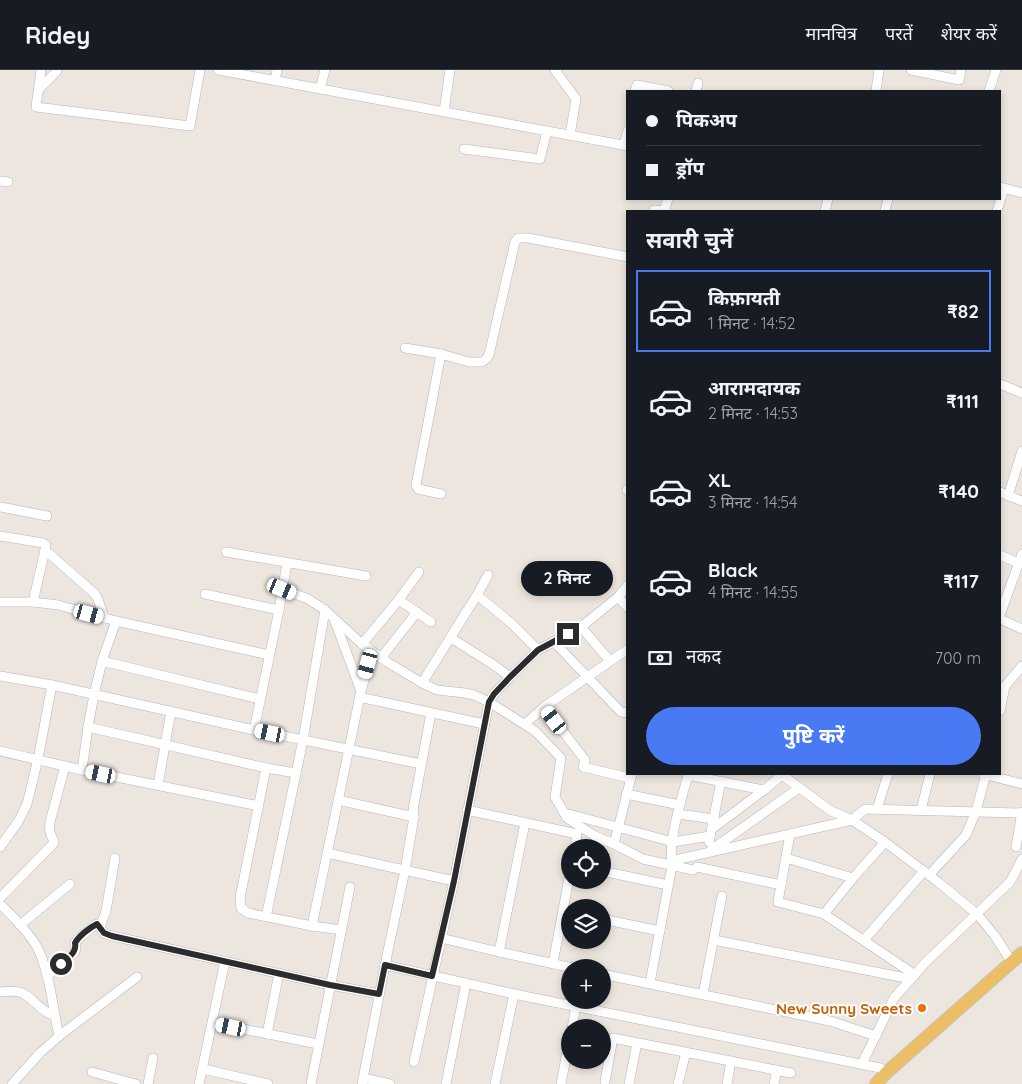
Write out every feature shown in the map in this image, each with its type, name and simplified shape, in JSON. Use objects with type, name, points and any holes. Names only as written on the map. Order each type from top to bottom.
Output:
[{"type":"main road","points":[[876,1084],[886,1073],[1022,953]]},
{"type":"street","points":[[41,70],[36,107],[190,126],[200,70]]},
{"type":"street","points":[[218,70],[232,71],[275,81],[626,146]]},
{"type":"street","points":[[275,81],[277,70]]},
{"type":"street","points":[[320,89],[325,70]]},
{"type":"street","points":[[444,111],[450,70]]},
{"type":"street","points":[[555,70],[576,99],[570,135]]},
{"type":"street","points":[[876,90],[879,70]]},
{"type":"street","points":[[911,70],[960,80],[961,70]]},
{"type":"street","points":[[989,90],[996,70]]},
{"type":"street","points":[[39,89],[57,71]]},
{"type":"street","points":[[636,90],[637,85],[663,90]]},
{"type":"street","points":[[464,149],[540,159],[547,131]]},
{"type":"street","points":[[1002,188],[1022,193]]},
{"type":"street","points":[[405,348],[441,354],[470,362],[482,362],[486,359],[489,355],[515,242],[518,238],[528,238],[626,257]]},
{"type":"street","points":[[441,354],[416,485],[418,489],[441,494]]},
{"type":"street","points":[[1001,384],[1022,393]]},
{"type":"street","points":[[1022,451],[1004,494],[1022,501]]},
{"type":"street","points":[[0,509],[48,516]]},
{"type":"street","points":[[0,536],[46,545],[33,602]]},
{"type":"street","points":[[45,550],[95,594],[104,618]]},
{"type":"street","points":[[226,552],[366,576]]},
{"type":"street","points":[[1001,612],[1022,554]]},
{"type":"street","points":[[1001,555],[1019,563]]},
{"type":"street","points":[[254,730],[287,563]]},
{"type":"street","points":[[362,644],[399,600],[419,572]]},
{"type":"street","points":[[422,683],[488,575]]},
{"type":"street","points":[[414,1062],[454,881],[489,702],[510,677],[538,650],[582,627],[618,597],[626,587]]},
{"type":"street","points":[[282,589],[308,599],[333,617],[362,644],[422,683],[437,690],[474,695],[535,730],[562,758],[555,797],[564,813],[567,818],[595,836],[643,860],[672,863],[693,870],[697,867],[780,885]]},
{"type":"street","points":[[205,594],[279,610]]},
{"type":"street","points":[[477,595],[511,623],[538,650]]},
{"type":"street","points":[[618,597],[626,606]]},
{"type":"street","points":[[399,600],[431,622]]},
{"type":"street","points":[[0,602],[33,602],[58,605],[116,621],[270,655]]},
{"type":"street","points":[[266,917],[303,740],[324,610]]},
{"type":"street","points":[[381,658],[417,612]]},
{"type":"street","points":[[333,617],[360,694]]},
{"type":"street","points":[[1001,619],[1022,629]]},
{"type":"street","points":[[82,770],[94,695],[102,661],[116,621]]},
{"type":"street","points":[[582,627],[610,661]]},
{"type":"street","points":[[451,638],[510,677]]},
{"type":"street","points":[[554,642],[620,712],[626,713]]},
{"type":"street","points":[[525,724],[544,707],[626,650]]},
{"type":"street","points":[[312,926],[360,694],[372,651]]},
{"type":"street","points":[[102,661],[260,698]]},
{"type":"street","points":[[1001,704],[1004,685],[1022,666]]},
{"type":"street","points":[[0,676],[52,685],[254,730],[421,764]]},
{"type":"street","points":[[0,847],[24,811],[38,759],[52,685]]},
{"type":"street","points":[[360,694],[431,713],[484,724]]},
{"type":"street","points":[[544,707],[584,760],[583,767],[631,776],[614,844]]},
{"type":"street","points":[[158,785],[171,711]]},
{"type":"street","points":[[387,1084],[362,1081],[405,870],[414,817],[414,804],[431,713]]},
{"type":"street","points":[[88,727],[266,768],[296,773]]},
{"type":"street","points":[[0,751],[82,770],[259,806]]},
{"type":"street","points":[[0,898],[54,844],[49,831],[50,822],[65,766]]},
{"type":"street","points":[[266,768],[240,903],[241,908],[248,913],[266,917],[342,930]]},
{"type":"street","points":[[650,983],[672,863],[673,842],[688,775]]},
{"type":"street","points":[[693,775],[764,790]]},
{"type":"street","points":[[564,813],[673,842],[711,833],[783,775],[831,811],[852,820],[927,873],[977,914],[1012,961]]},
{"type":"street","points":[[876,808],[888,775]]},
{"type":"street","points":[[921,810],[930,775]]},
{"type":"street","points":[[864,940],[966,835],[976,811],[985,775]]},
{"type":"street","points":[[989,775],[1022,784]]},
{"type":"street","points":[[708,852],[721,781]]},
{"type":"street","points":[[708,852],[799,788]]},
{"type":"street","points":[[626,794],[714,819]]},
{"type":"street","points":[[338,800],[414,817]]},
{"type":"street","points":[[672,863],[708,852],[852,820],[866,809],[876,808],[1022,812],[1016,846]]},
{"type":"street","points":[[468,810],[578,834],[577,839]]},
{"type":"street","points":[[499,952],[525,823]]},
{"type":"street","points":[[790,834],[778,902],[824,914],[864,940],[913,977]]},
{"type":"street","points":[[824,914],[885,842]]},
{"type":"street","points":[[327,853],[454,881]]},
{"type":"street","points":[[100,927],[106,911],[115,858]]},
{"type":"street","points":[[786,858],[853,878]]},
{"type":"street","points":[[862,1064],[894,998],[925,963],[1010,882],[1022,859]]},
{"type":"street","points":[[611,873],[668,885]]},
{"type":"street","points":[[20,925],[70,884]]},
{"type":"street","points":[[311,1084],[350,887]]},
{"type":"street","points":[[703,994],[722,896]]},
{"type":"street","points":[[0,904],[20,925],[37,948],[47,976],[59,1036]]},
{"type":"street","points":[[611,921],[660,931]]},
{"type":"street","points":[[47,976],[75,952],[75,943],[78,939],[97,924],[104,933],[112,936],[330,985],[379,994]]},
{"type":"street","points":[[553,963],[561,932]]},
{"type":"street","points":[[441,938],[561,965]]},
{"type":"street","points":[[714,940],[913,977]]},
{"type":"street","points":[[199,1084],[225,961]]},
{"type":"street","points":[[385,965],[514,994],[561,1001]]},
{"type":"street","points":[[268,1034],[278,973]]},
{"type":"street","points":[[611,976],[830,1021],[876,1036]]},
{"type":"street","points":[[12,1084],[40,1053],[59,1036],[138,977]]},
{"type":"street","points":[[446,1084],[466,983]]},
{"type":"street","points":[[0,992],[11,991],[24,994],[45,1012],[54,1016]]},
{"type":"street","points":[[495,1084],[514,994]]},
{"type":"street","points":[[604,1009],[880,1068],[886,1073]]},
{"type":"street","points":[[213,1023],[318,1044]]},
{"type":"street","points":[[605,1081],[613,1038],[790,1073]]},
{"type":"street","points":[[629,1084],[637,1043]]},
{"type":"street","points":[[678,1084],[686,1052]]},
{"type":"street","points":[[148,1084],[153,1058]]},
{"type":"street","points":[[727,1084],[731,1061]]},
{"type":"street","points":[[202,1068],[268,1084]]},
{"type":"street","points":[[561,1084],[564,1069]]},
{"type":"street","points":[[774,1084],[777,1070]]},
{"type":"street","points":[[92,1072],[136,1084]]},
{"type":"place","name":"New Sunny Sweets","points":[[922,1008]]},
{"type":"route","points":[[61,964],[75,952],[76,941],[97,924],[104,933],[112,936],[330,985],[379,994],[385,965],[432,976],[454,881],[489,702],[510,677],[538,650],[568,634]]}]
